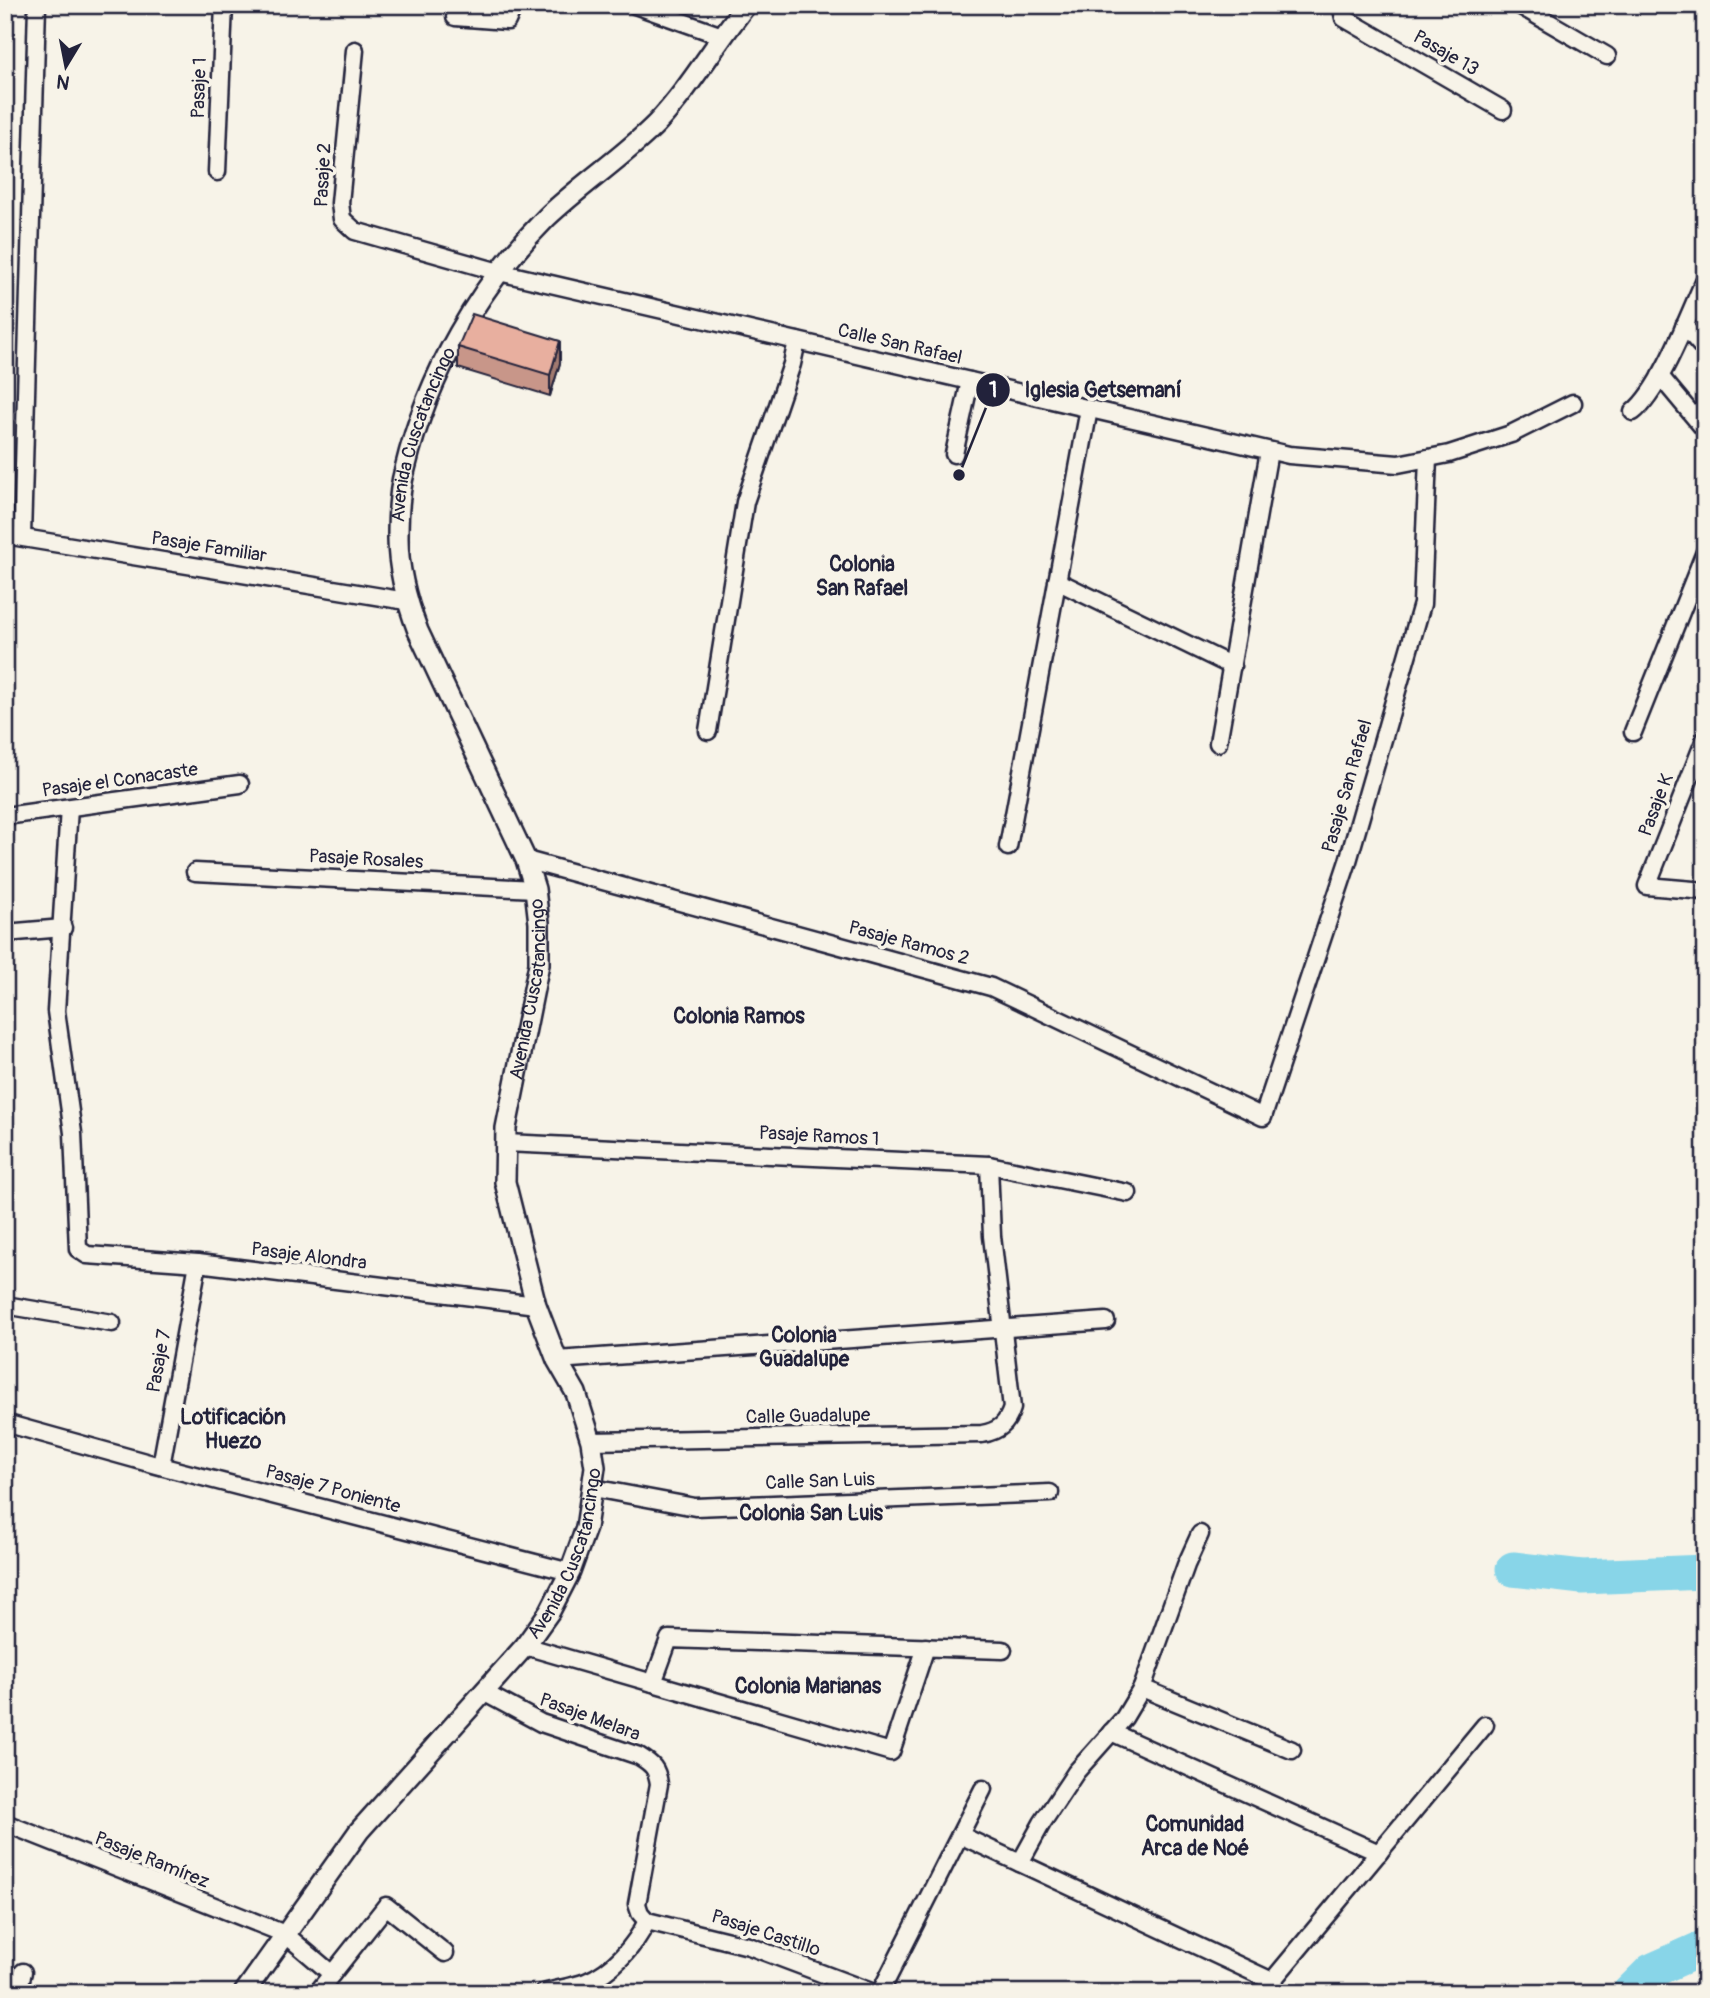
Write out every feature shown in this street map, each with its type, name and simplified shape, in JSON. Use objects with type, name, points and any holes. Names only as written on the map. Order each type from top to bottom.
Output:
[{"type":"street","points":[[22,537],[37,5]]},
{"type":"street","name":"Pasaje 1","points":[[217,172],[224,5]]},
{"type":"street","points":[[455,17],[507,21],[513,5]]},
{"type":"street","points":[[635,5],[722,36]]},
{"type":"street","name":"Avenida Cuscatancingo","points":[[244,1993],[359,1831],[526,1646],[550,1611],[570,1572],[586,1528],[595,1466],[591,1441],[576,1393],[557,1360],[536,1305],[505,1182],[506,1143],[516,1072],[539,964],[539,923],[535,889],[526,860],[406,601],[398,540],[404,471],[425,406],[451,348],[499,272],[545,219],[582,185],[629,150],[658,121],[746,5]]},
{"type":"street","name":"Pasaje 13","points":[[1341,5],[1344,19],[1503,110]]},
{"type":"street","points":[[1519,5],[1607,56]]},
{"type":"street","name":"Pasaje 2","points":[[355,50],[340,203],[342,219],[355,231],[499,272]]},
{"type":"street","name":"Calle San Rafael","points":[[499,272],[1289,455],[1398,464],[1449,454],[1511,434],[1573,403]]},
{"type":"street","points":[[1633,412],[1641,406],[1660,376],[1705,279]]},
{"type":"street","points":[[1684,326],[1705,350]]},
{"type":"street","points":[[708,731],[745,502],[792,364],[797,341]]},
{"type":"street","points":[[1660,376],[1705,430]]},
{"type":"street","points":[[954,454],[970,382]]},
{"type":"street","points":[[1008,847],[1089,409]]},
{"type":"street","points":[[1218,743],[1269,451]]},
{"type":"street","name":"Pasaje San Rafael","points":[[1263,1117],[1348,861],[1422,604],[1428,458]]},
{"type":"street","name":"Pasaje Familiar","points":[[5,535],[406,601]]},
{"type":"street","points":[[1633,732],[1705,552]]},
{"type":"street","points":[[1057,581],[1232,666]]},
{"type":"street","name":"Pasaje K","points":[[1705,739],[1647,887],[1705,891]]},
{"type":"street","name":"Pasaje el Conacaste","points":[[5,816],[240,784]]},
{"type":"street","points":[[5,933],[63,928],[69,808]]},
{"type":"street","name":"Pasaje Ramos 2","points":[[526,860],[991,987],[1263,1117]]},
{"type":"street","name":"Pasaje Rosales","points":[[195,872],[535,889]]},
{"type":"street","name":"Pasaje Alondra","points":[[63,928],[56,1011],[73,1133],[78,1249],[87,1255],[198,1263],[536,1305]]},
{"type":"street","name":"Pasaje Ramos 1","points":[[506,1143],[989,1165],[1128,1193]]},
{"type":"street","points":[[989,1165],[992,1236],[1003,1328]]},
{"type":"street","name":"Pasaje 7","points":[[161,1466],[198,1263]]},
{"type":"street","points":[[5,1305],[112,1323]]},
{"type":"street","points":[[557,1360],[1106,1321]]},
{"type":"street","name":"Calle Guadalupe","points":[[591,1441],[996,1432],[1009,1418],[1012,1408],[1003,1328]]},
{"type":"street","name":"Pasaje 7 Poniente","points":[[5,1423],[570,1572]]},
{"type":"street","name":"Calle San Luis","points":[[593,1488],[695,1507],[1050,1493]]},
{"type":"street","points":[[1020,1863],[1042,1823],[1076,1772],[1124,1718],[1142,1688],[1186,1565],[1200,1534]]},
{"type":"street","points":[[653,1683],[669,1639],[1003,1650]]},
{"type":"street","points":[[526,1646],[891,1752],[926,1647]]},
{"type":"street","points":[[1142,1688],[1292,1749]]},
{"type":"street","name":"Pasaje Melara","points":[[485,1693],[541,1723],[639,1756],[653,1765],[658,1773],[659,1784],[637,1904],[645,1920]]},
{"type":"street","points":[[960,1835],[1272,1981],[1485,1725]]},
{"type":"street","points":[[1111,1732],[1379,1853]]},
{"type":"street","points":[[880,1993],[983,1789]]},
{"type":"street","name":"Pasaje Ramírez","points":[[5,1824],[285,1934],[332,1974]]},
{"type":"street","points":[[317,1993],[386,1906],[445,1953]]},
{"type":"street","points":[[543,1993],[587,1981],[606,1970],[634,1943],[645,1920]]},
{"type":"street","name":"Pasaje Castillo","points":[[645,1920],[749,1946],[874,1993]]},
{"type":"street","points":[[18,1993],[23,1972]]},
{"type":"building","points":[[472,314],[560,341],[550,375],[458,347]]},
{"type":"waterway","points":[[1513,1569],[1582,1577],[1705,1572]]},
{"type":"waterway","points":[[1629,1993],[1651,1971],[1705,1947]]},
{"type":"place","name":"Iglesia Getsemaní","points":[[959,475]]},
{"type":"district","name":"Colonia San Rafael","points":[[862,576]]},
{"type":"district","name":"Colonia Ramos","points":[[739,1016]]},
{"type":"district","name":"Colonia Guadalupe","points":[[804,1347]]},
{"type":"district","name":"Lotificación Huezo","points":[[233,1429]]},
{"type":"district","name":"Colonia San Luis","points":[[811,1513]]},
{"type":"district","name":"Colonia Marianas","points":[[808,1686]]},
{"type":"district","name":"Comunidad Arca de Noé","points":[[1195,1836]]}]
